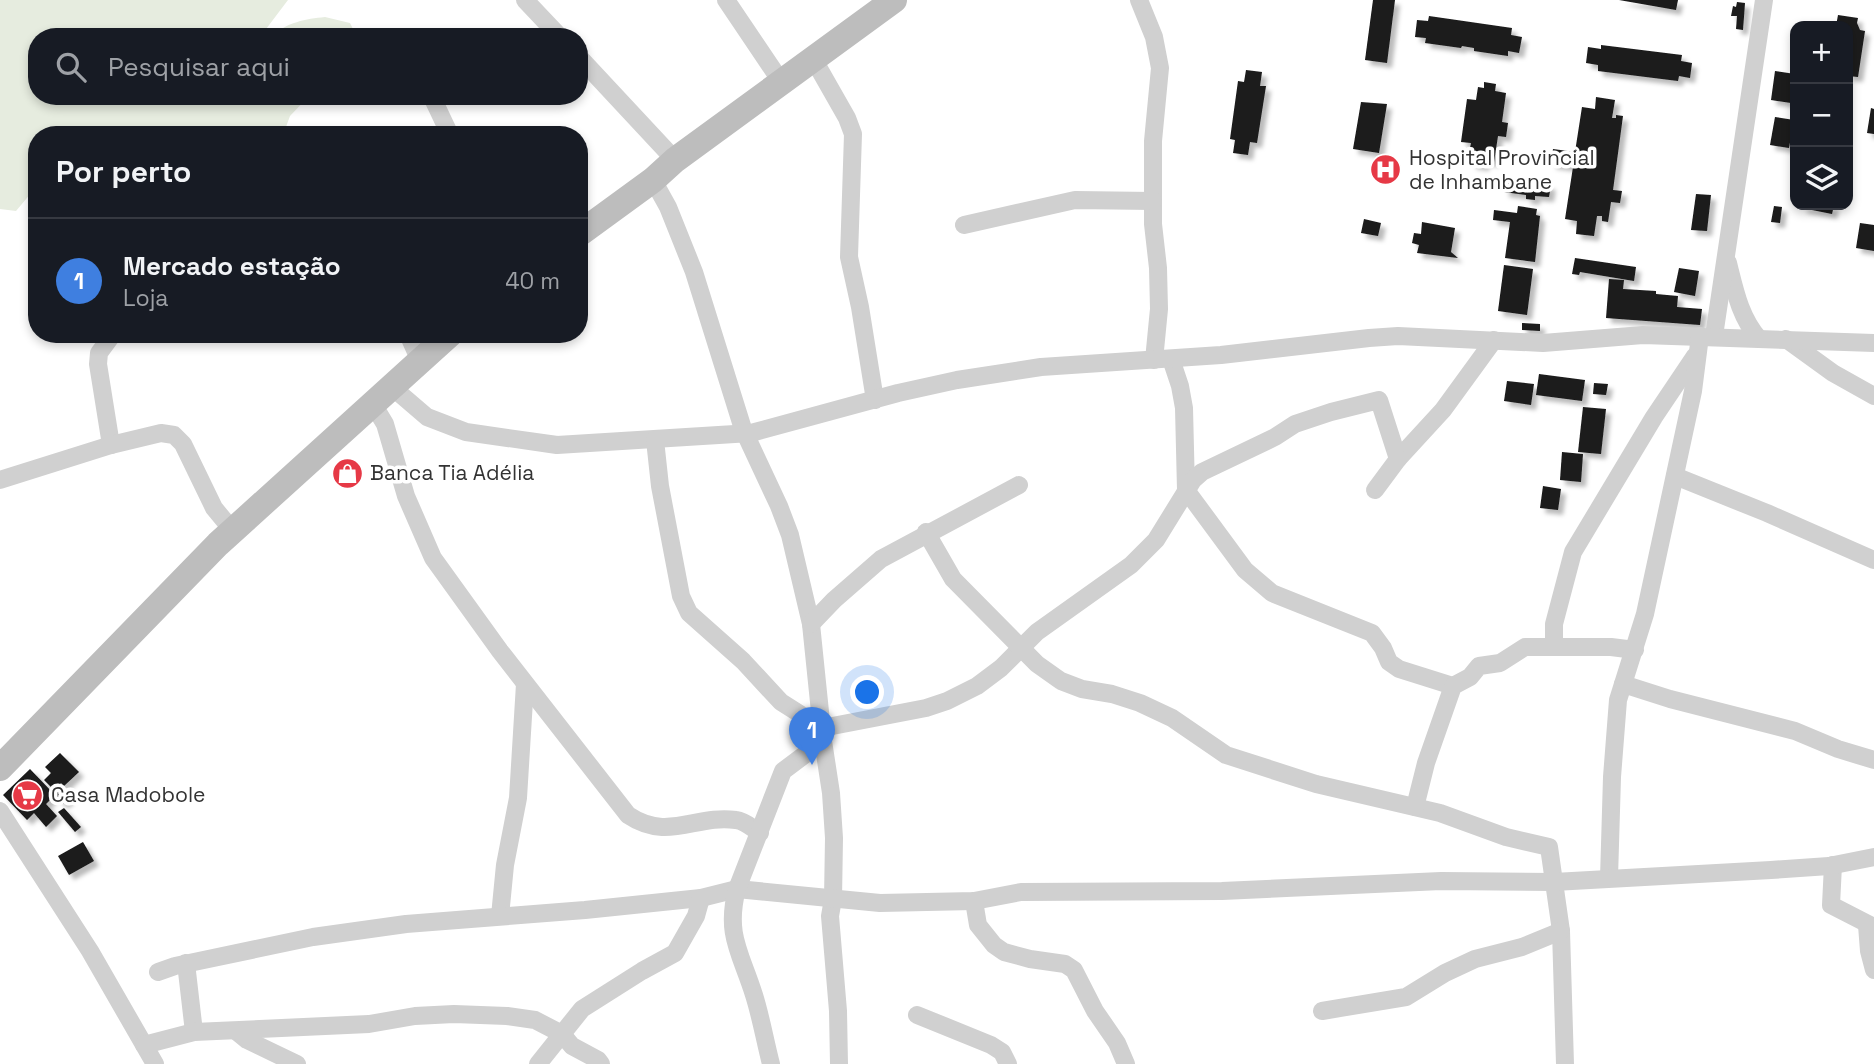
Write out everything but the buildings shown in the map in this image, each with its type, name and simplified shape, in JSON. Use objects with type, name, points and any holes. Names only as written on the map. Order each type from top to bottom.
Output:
[{"type":"main road","points":[[588,227],[653,180],[675,160],[894,0]]},
{"type":"main road","points":[[0,768],[218,544],[440,343]]},
{"type":"street","points":[[525,0],[551,28]]},
{"type":"street","points":[[726,0],[782,83]]},
{"type":"street","points":[[1139,0],[1154,37],[1160,68],[1153,141],[1153,201],[1162,359],[1184,408],[1186,490],[1245,570],[1261,585],[1272,593],[1306,608],[1372,633],[1389,662],[1399,669],[1453,686]]},
{"type":"street","points":[[1609,878],[1618,701],[1645,614],[1704,342],[1726,256],[1764,0]]},
{"type":"street","points":[[814,60],[847,118],[853,134],[849,190],[849,257],[875,400]]},
{"type":"street","points":[[588,67],[675,160]]},
{"type":"street","points":[[436,105],[446,126]]},
{"type":"street","points":[[653,180],[668,207],[694,272],[746,433],[790,535],[811,624],[831,793],[833,899],[830,925],[838,1010],[839,1064]]},
{"type":"street","points":[[964,225],[1075,200],[1153,201]]},
{"type":"street","points":[[1726,256],[1740,310],[1748,327],[1759,339]]},
{"type":"street","points":[[382,395],[466,432],[557,445],[746,433],[957,380],[1013,370],[1162,359],[1369,338],[1398,336],[1543,343],[1643,335],[1704,342],[1786,339],[1874,343]]},
{"type":"street","points":[[1786,339],[1833,373],[1874,396]]},
{"type":"street","points":[[1375,490],[1398,458],[1443,410],[1494,340]]},
{"type":"street","points":[[1554,647],[1554,624],[1573,552],[1654,417],[1704,342]]},
{"type":"street","points":[[106,343],[99,353],[98,364],[111,445]]},
{"type":"street","points":[[412,343],[420,361]]},
{"type":"street","points":[[382,395],[386,424],[405,496],[433,558],[525,684],[628,815],[650,826],[681,827],[716,819],[738,820],[760,833]]},
{"type":"street","points":[[771,1064],[755,998],[732,933],[732,910],[737,889],[783,771],[823,735],[947,701],[993,674],[1021,646],[1131,565],[1156,540],[1186,490],[1202,472],[1275,437],[1295,424],[1376,399],[1381,405],[1398,458]]},
{"type":"street","points":[[0,480],[111,445],[161,433],[174,435],[183,444],[214,508],[233,531]]},
{"type":"street","points":[[655,440],[660,486],[681,596],[689,613],[743,661],[781,702],[823,735]]},
{"type":"street","points":[[1675,476],[1874,560]]},
{"type":"street","points":[[811,624],[881,559],[1019,485]]},
{"type":"street","points":[[926,533],[953,579],[1037,664],[1061,681],[1140,703],[1172,718],[1226,755],[1316,784],[1440,813],[1506,837],[1546,845],[1551,852],[1561,931],[1564,1064]]},
{"type":"street","points":[[1415,807],[1426,764],[1453,686],[1470,677],[1479,666],[1500,663],[1525,647],[1635,650]]},
{"type":"street","points":[[500,916],[505,865],[520,787],[525,684]]},
{"type":"street","points":[[1623,684],[1682,703],[1796,731],[1838,749],[1874,760]]},
{"type":"street","points":[[0,811],[90,951],[155,1064]]},
{"type":"street","points":[[158,972],[186,963],[313,937],[406,924],[701,898],[737,889],[880,903],[974,901],[1021,892],[1222,891],[1440,881],[1554,882],[1833,865],[1874,857]]},
{"type":"street","points":[[1833,865],[1831,905],[1871,926],[1869,951],[1874,970]]},
{"type":"street","points":[[538,1064],[582,1009],[681,947],[696,916],[701,898]]},
{"type":"street","points":[[974,901],[978,925],[994,945],[1008,954],[1065,964],[1074,970],[1095,1011],[1117,1043],[1126,1064]]},
{"type":"street","points":[[1322,1011],[1406,997],[1445,973],[1475,959],[1522,947],[1561,931]]},
{"type":"street","points":[[186,963],[194,1032]]},
{"type":"street","points":[[144,1045],[194,1032],[369,1024],[415,1016],[454,1014],[508,1016],[535,1020],[562,1034],[572,1046],[601,1064]]},
{"type":"street","points":[[917,1015],[991,1045],[1002,1052],[1008,1064]]},
{"type":"street","points":[[236,1031],[247,1040],[297,1064]]},
{"type":"shaded area","points":[[0,0],[288,0],[267,28],[28,28],[28,105],[300,105],[290,116],[286,126],[28,126],[28,197],[16,211],[0,209]]},
{"type":"shaded area","points":[[325,17],[350,23],[352,28],[285,28],[304,20]]},
{"type":"place","name":"Hospital Provincial de Inhambane","points":[[1386,170]]},
{"type":"place","name":"Banca Tia Adélia","points":[[347,473]]},
{"type":"place","name":"Mercado estação","points":[[812,765]]},
{"type":"place","name":"Casa Madobole","points":[[28,795]]}]
